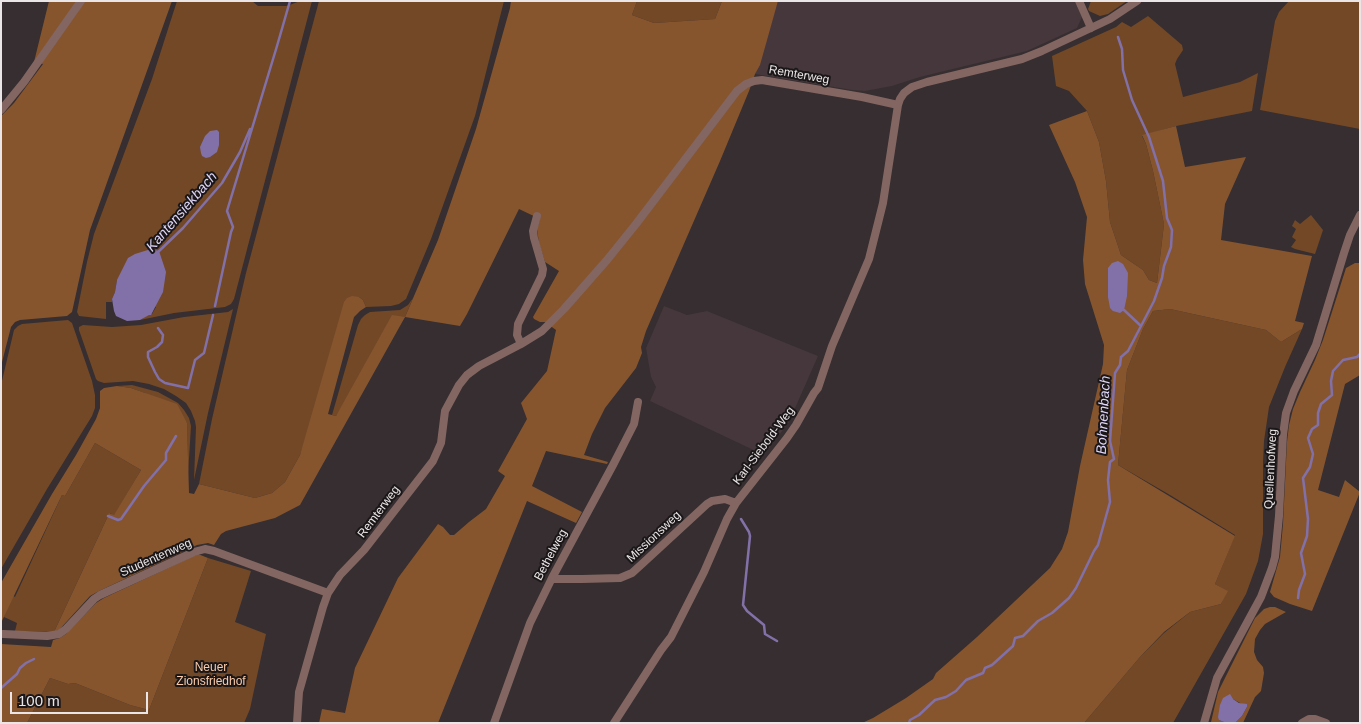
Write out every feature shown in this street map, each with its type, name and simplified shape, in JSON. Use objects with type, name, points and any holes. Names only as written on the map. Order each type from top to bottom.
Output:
[{"type":"street","points":[[1,110],[24,82],[82,1]]},
{"type":"street","points":[[1079,1],[1091,28]]},
{"type":"street","points":[[898,105],[904,93],[917,85],[1022,59],[1042,52],[1110,19],[1137,1]]},
{"type":"street","name":"Remterweg","points":[[296,723],[299,692],[328,593],[340,575],[364,550],[433,461],[441,442],[446,411],[459,385],[467,375],[479,366],[521,344],[542,331],[550,323],[607,260],[737,91],[746,84],[762,80],[898,105]]},
{"type":"street","name":"Karl-Siebold-Weg","points":[[614,723],[671,636],[704,572],[727,518],[736,503],[792,432],[818,388],[832,346],[866,267],[873,245],[898,105]]},
{"type":"street","name":"Quellenhofweg","points":[[1204,723],[1217,678],[1261,597],[1272,568],[1275,557],[1279,516],[1283,435],[1286,413],[1294,391],[1316,345],[1350,235],[1360,215]]},
{"type":"street","points":[[521,344],[517,335],[518,324],[542,275],[543,269],[533,231],[537,216]]},
{"type":"street","name":"Bethelweg","points":[[494,723],[530,623],[634,424],[638,402]]},
{"type":"street","name":"Missionsweg","points":[[552,578],[620,578],[632,573],[644,563],[707,504],[712,501],[725,499],[736,503]]},
{"type":"street","name":"Studentenweg","points":[[3,634],[47,636],[59,634],[100,595],[194,552],[205,549],[328,593]]},
{"type":"street","points":[[1302,723],[1309,719],[1326,723]]},
{"type":"shaded area","points":[[49,1],[172,1],[90,230],[72,312],[67,316],[15,322],[11,327],[1,366],[1,116],[14,103],[43,64],[34,62]]},
{"type":"shaded area","points":[[511,1],[637,1],[632,15],[654,23],[715,19],[722,1],[778,1],[760,65],[646,331],[641,347],[642,353],[636,368],[605,408],[584,455],[608,462],[607,464],[546,451],[532,486],[582,512],[576,523],[527,501],[438,723],[319,723],[322,709],[345,713],[355,668],[398,578],[438,524],[450,535],[454,535],[486,509],[505,476],[498,471],[527,419],[521,403],[547,371],[556,330],[545,322],[540,322],[533,317],[559,271],[545,262],[537,229],[540,219],[519,209],[460,326],[405,317],[438,240],[476,129]]},
{"type":"shaded area","points":[[778,1],[1075,1],[1082,17],[1077,28],[1027,51],[920,77],[892,86],[865,91],[755,74]]},
{"type":"shaded area","points":[[1087,111],[1099,142],[1106,181],[1110,222],[1121,255],[1143,270],[1149,280],[1157,283],[1164,224],[1153,171],[1142,135],[1176,126],[1185,167],[1246,157],[1225,204],[1221,240],[1312,256],[1295,321],[1304,323],[1302,329],[1281,342],[1266,330],[1170,309],[1153,311],[1143,329],[1127,370],[1118,465],[1235,536],[1215,584],[1228,591],[1221,604],[1190,612],[1164,632],[1140,657],[1084,723],[862,723],[906,698],[933,679],[936,673],[1050,568],[1062,549],[1068,532],[1080,466],[1103,364],[1104,345],[1085,284],[1083,260],[1087,217],[1075,182],[1049,125]]},
{"type":"shaded area","points":[[217,130],[219,132],[219,145],[217,152],[206,158],[202,156],[200,147],[205,136],[210,131]]},
{"type":"shaded area","points":[[151,249],[159,251],[166,272],[163,292],[151,315],[140,320],[127,321],[116,316],[114,311],[112,299],[117,280],[128,258]]},
{"type":"shaded area","points":[[1118,261],[1123,264],[1128,273],[1127,296],[1124,310],[1120,313],[1110,308],[1108,297],[1108,268],[1112,263]]},
{"type":"shaded area","points":[[1355,263],[1360,263],[1360,375],[1345,384],[1318,490],[1339,497],[1345,480],[1360,492],[1312,611],[1274,597],[1270,592],[1280,557],[1289,425],[1293,409],[1323,340],[1346,268]]},
{"type":"shaded area","points":[[352,296],[359,297],[363,300],[366,307],[354,317],[328,414],[336,416],[392,315],[405,317],[300,505],[275,518],[226,531],[221,534],[214,545],[208,543],[197,545],[99,591],[90,596],[59,630],[54,632],[109,513],[114,515],[141,470],[95,443],[65,496],[62,495],[1,623],[1,583],[96,419],[100,408],[100,391],[104,388],[117,386],[131,388],[177,404],[187,423],[189,493],[194,494],[199,484],[255,498],[272,493],[285,482],[300,455],[344,302],[347,298]]},
{"type":"shaded area","points":[[664,306],[687,315],[707,311],[818,356],[789,422],[764,455],[650,401],[656,387],[651,377],[646,348]]},
{"type":"shaded area","points":[[198,554],[208,558],[149,710],[130,705],[75,683],[68,684],[50,678],[27,723],[1,723],[1,644],[51,647],[53,640],[66,634],[96,603]]},
{"type":"shaded area","points":[[1270,607],[1286,612],[1265,624],[1255,639],[1254,652],[1257,660],[1263,667],[1264,673],[1261,691],[1255,697],[1243,723],[1235,723],[1247,707],[1233,699],[1219,720],[1228,723],[1211,722],[1218,692],[1255,618],[1264,609]]},
{"type":"shaded area","points":[[1230,694],[1239,703],[1247,704],[1242,716],[1235,723],[1224,722],[1219,720],[1218,717],[1223,698]]},
{"type":"green space","points":[[177,1],[252,1],[258,6],[287,6],[300,1],[312,1],[234,299],[231,304],[225,307],[174,313],[140,320],[152,314],[156,307],[117,280],[112,302],[106,302],[106,319],[79,316],[77,312],[94,234],[152,79]]},
{"type":"green space","points":[[319,1],[504,1],[475,116],[431,239],[406,299],[399,304],[391,306],[366,307],[363,300],[359,297],[300,455],[285,482],[272,493],[255,498],[199,484],[246,273]]},
{"type":"green space","points":[[637,1],[722,1],[715,19],[654,23],[632,15]]},
{"type":"green space","points":[[1091,1],[1127,1],[1108,14],[1100,16],[1089,11]]},
{"type":"green space","points":[[1289,1],[1360,1],[1360,129],[1260,110],[1275,21],[1279,12]]},
{"type":"green space","points":[[1148,16],[1182,45],[1183,50],[1175,64],[1183,97],[1240,82],[1258,73],[1252,111],[1176,126],[1142,136],[1153,171],[1164,224],[1157,283],[1149,280],[1143,270],[1121,255],[1110,222],[1106,181],[1099,142],[1087,111],[1069,91],[1056,86],[1052,56],[1116,27],[1122,22],[1131,27]]},
{"type":"green space","points":[[1311,215],[1323,230],[1315,254],[1291,247],[1296,240],[1292,237],[1296,229],[1292,226],[1295,220],[1300,224]]},
{"type":"green space","points":[[413,298],[405,317],[336,416],[332,415],[361,319],[370,312],[400,310],[408,305]]},
{"type":"green space","points":[[233,309],[194,480],[196,427],[191,411],[186,403],[164,389],[149,384],[133,381],[104,383],[98,381],[79,327],[83,325],[112,327],[141,325],[184,317],[228,312]]},
{"type":"green space","points":[[1170,309],[1266,330],[1281,342],[1302,329],[1269,407],[1264,441],[1263,534],[1258,561],[1246,594],[1173,723],[1084,723],[1140,657],[1164,633],[1190,612],[1221,604],[1227,591],[1215,584],[1235,535],[1118,465],[1127,370],[1143,329],[1153,311]]},
{"type":"green space","points":[[68,320],[72,323],[92,381],[95,408],[1,569],[1,385],[14,330],[22,324]]},
{"type":"green space","points":[[132,385],[158,392],[178,403],[189,418],[191,426],[188,475],[187,423],[145,393],[117,386]]},
{"type":"green space","points":[[95,443],[141,470],[114,516],[110,513],[108,516],[54,632],[15,631],[17,623],[4,617],[8,593],[15,597],[62,495],[65,496]]},
{"type":"green space","name":"Neuer Zionsfriedhof","points":[[208,558],[251,571],[235,622],[266,634],[250,709],[244,723],[27,723],[50,678],[68,684],[75,683],[130,705],[149,710]]},
{"type":"waterway","name":"Kantensiekbach","points":[[215,306],[233,227],[227,211],[290,1]]},
{"type":"waterway","name":"Bohnenbach","points":[[909,723],[910,720],[919,715],[935,700],[946,697],[956,691],[966,680],[983,673],[985,668],[992,665],[1013,646],[1015,638],[1023,636],[1038,621],[1052,613],[1069,598],[1098,545],[1110,502],[1108,480],[1110,462],[1114,459],[1110,441],[1115,373],[1120,365],[1121,357],[1128,351],[1154,301],[1171,247],[1172,230],[1167,218],[1163,181],[1149,137],[1132,100],[1123,70],[1122,49],[1118,37]]},
{"type":"waterway","name":"Kantensiekbach","points":[[157,253],[183,228],[222,183],[240,152],[250,129]]},
{"type":"waterway","points":[[1124,310],[1141,326]]},
{"type":"waterway","name":"Kantensiekbach","points":[[158,328],[163,335],[162,342],[148,352],[148,357],[155,372],[159,379],[165,383],[188,388],[195,360],[204,353],[213,315]]},
{"type":"waterway","points":[[1298,598],[1305,574],[1301,553],[1307,536],[1308,519],[1303,478],[1310,467],[1313,454],[1308,438],[1312,429],[1318,425],[1318,413],[1321,404],[1332,395],[1331,381],[1333,371],[1343,360],[1357,357],[1360,354]]},
{"type":"waterway","name":"Kantensiekbach","points":[[108,516],[118,520],[121,519],[144,486],[166,460],[166,453],[176,436]]},
{"type":"waterway","name":"Bohnenbach","points":[[741,519],[750,536],[743,605],[747,611],[764,625],[765,634],[777,641]]},
{"type":"waterway","name":"Kantensiekbach","points":[[1,688],[17,674],[20,668],[34,659]]}]
